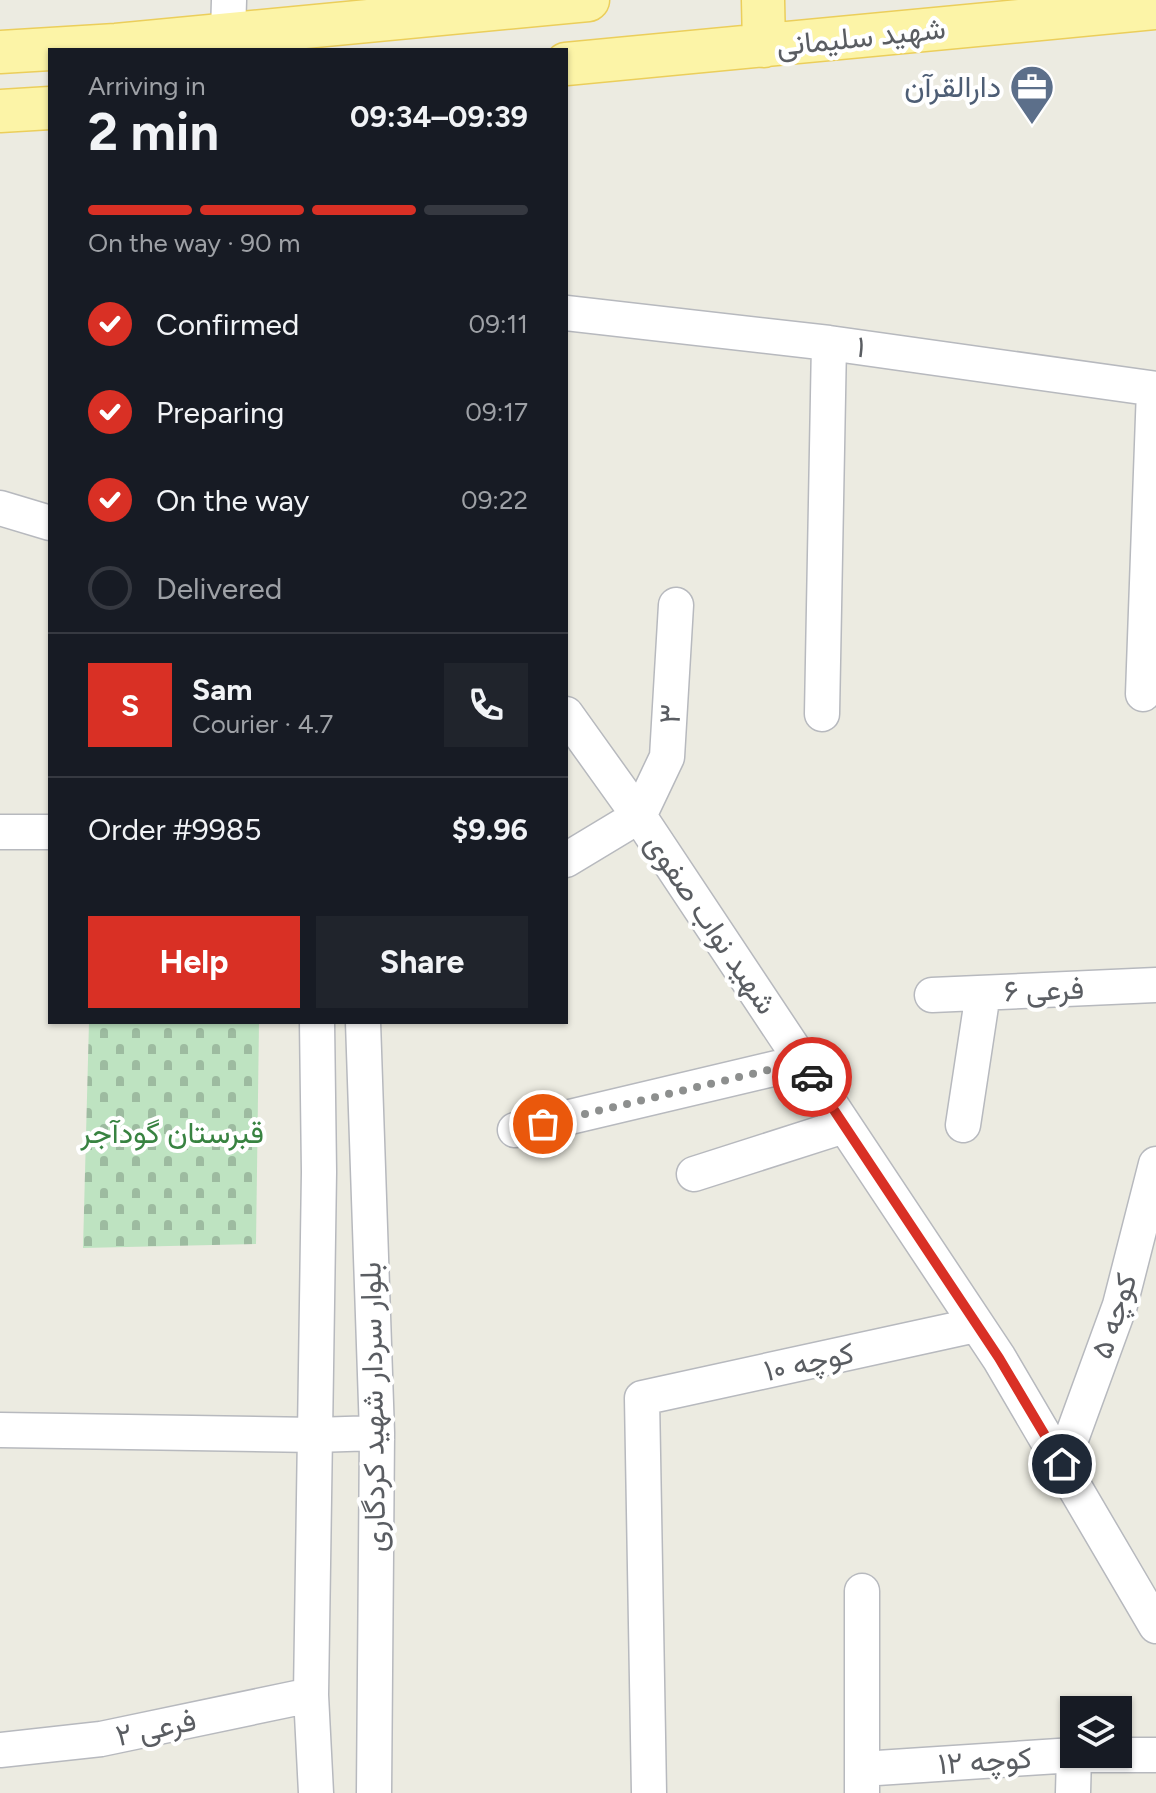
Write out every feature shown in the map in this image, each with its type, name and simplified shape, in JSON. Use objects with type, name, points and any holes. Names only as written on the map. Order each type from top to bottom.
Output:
[{"type":"main road","points":[[66,48],[116,45],[228,17],[588,0]]},
{"type":"main road","points":[[763,0],[764,46]]},
{"type":"main road","name":"شهید سلیمانی","points":[[568,64],[1156,8]]},
{"type":"main road","points":[[0,52],[48,49]]},
{"type":"main road","points":[[0,111],[48,108]]},
{"type":"street","name":"۱","points":[[568,313],[829,343],[1155,389]]},
{"type":"street","points":[[822,714],[829,343]]},
{"type":"street","points":[[1143,694],[1155,389]]},
{"type":"street","points":[[0,508],[48,522]]},
{"type":"street","name":"۳","points":[[639,816],[667,757],[676,605]]},
{"type":"street","name":"شهید نواب صفوی","points":[[568,717],[639,816],[999,1358],[1156,1626]]},
{"type":"street","points":[[568,859],[639,816]]},
{"type":"street","points":[[0,832],[48,832]]},
{"type":"street","name":"فرعی ۶","points":[[932,995],[1156,985]]},
{"type":"street","points":[[963,1125],[983,993]]},
{"type":"street","name":"بلوار سردار شهید کردگاری","points":[[316,1793],[311,1695],[319,1172],[317,1024]]},
{"type":"street","name":"بلوار سردار شهید کردگاری","points":[[363,1024],[377,1433],[374,1793]]},
{"type":"street","points":[[515,1130],[802,1062]]},
{"type":"street","points":[[694,1174],[844,1126]]},
{"type":"street","name":"کوچه ۵","points":[[1062,1464],[1120,1305],[1156,1164]]},
{"type":"street","name":"کوچه ۱۰","points":[[649,1793],[642,1398],[976,1325]]},
{"type":"street","points":[[0,1430],[315,1435],[377,1433]]},
{"type":"street","points":[[862,1591],[862,1781]]},
{"type":"street","name":"فرعی ۲","points":[[0,1750],[101,1739],[311,1695]]},
{"type":"street","name":"کوچه ۱۲","points":[[1132,1755],[1156,1755]]},
{"type":"street","name":"کوچه ۱۲","points":[[862,1781],[1060,1757]]},
{"type":"street","points":[[1073,1793],[1074,1768]]},
{"type":"green space","name":"قبرستان گودآجر","points":[[89,1024],[259,1024],[256,1244],[83,1248]]},
{"type":"way so far","points":[[543,1124],[802,1062],[812,1077]]},
{"type":"place","name":"دارالقرآن","points":[[1032,126]]},
{"type":"route","points":[[812,1077],[999,1358],[1062,1464]]}]
